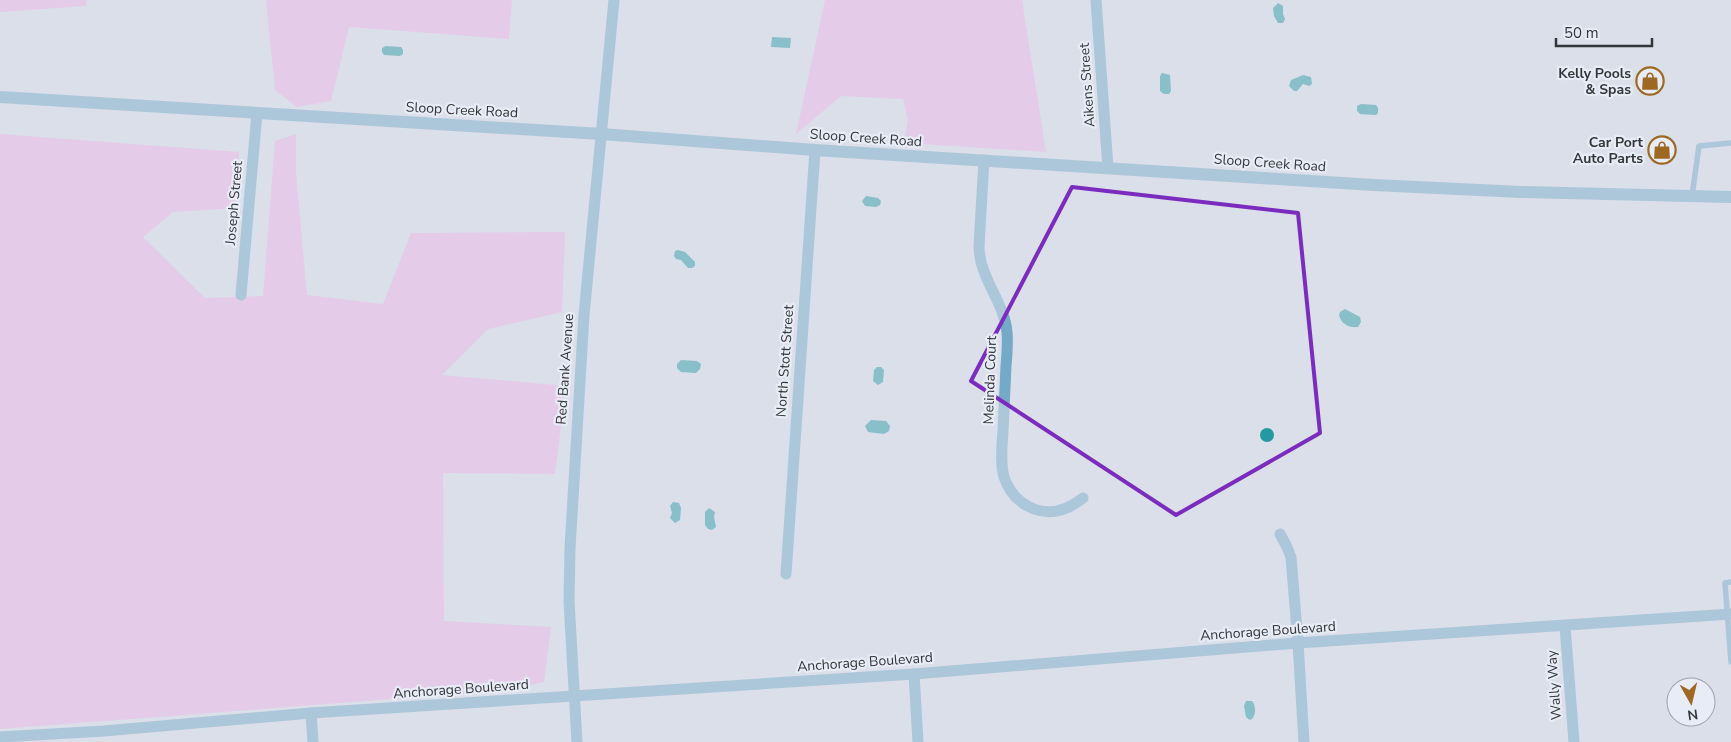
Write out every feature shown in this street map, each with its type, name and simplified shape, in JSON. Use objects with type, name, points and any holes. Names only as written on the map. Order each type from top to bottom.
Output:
[{"type":"street","name":"Red Bank Avenue","points":[[577,742],[569,601],[571,529],[584,315],[614,0]]},
{"type":"street","name":"Aikens Street","points":[[1096,0],[1108,168]]},
{"type":"street","name":"Sloop Creek Road","points":[[0,97],[1383,185],[1521,192],[1731,197]]},
{"type":"street","name":"Joseph Street","points":[[241,295],[257,113]]},
{"type":"street","name":"North Stott Street","points":[[786,574],[815,150]]},
{"type":"street","name":"Melinda Court","points":[[984,160],[979,246],[980,260],[1002,311],[1007,332],[1001,454],[1004,476],[1013,494],[1028,506],[1037,510],[1048,512],[1067,509],[1084,498]]},
{"type":"street","points":[[1280,534],[1291,556],[1304,742]]},
{"type":"street","name":"Anchorage Boulevard","points":[[0,737],[104,736],[311,713],[914,674],[1298,643],[1729,614]]},
{"type":"street","name":"Wally Way","points":[[1565,626],[1574,742]]},
{"type":"street","points":[[914,674],[918,742]]},
{"type":"street","points":[[311,713],[313,742]]},
{"type":"lane","points":[[1692,196],[1698,146],[1731,143]]},
{"type":"lane","points":[[1731,582],[1725,583],[1729,614],[1731,662]]},
{"type":"highlighted area","points":[[1072,187],[1298,213],[1320,433],[1176,515],[971,381]]},
{"type":"shaded area","points":[[0,0],[87,0],[86,6],[0,12]]},
{"type":"shaded area","points":[[266,0],[512,0],[509,39],[349,27],[331,101],[297,107],[275,90]]},
{"type":"shaded area","points":[[825,0],[1022,0],[1046,152],[904,143],[908,120],[903,99],[841,96],[796,134]]},
{"type":"shaded area","points":[[0,134],[239,152],[238,208],[173,212],[143,237],[205,298],[263,296],[275,141],[296,134],[296,173],[307,295],[383,304],[411,233],[565,232],[562,312],[488,329],[442,375],[566,386],[555,474],[443,473],[444,621],[551,627],[544,682],[509,690],[0,729]]},
{"type":"water","points":[[1278,3],[1283,6],[1285,19],[1283,23],[1278,23],[1274,16],[1273,8]]},
{"type":"water","points":[[772,37],[791,38],[790,48],[771,47]]},
{"type":"water","points":[[386,46],[401,47],[403,54],[400,56],[384,55],[382,48]]},
{"type":"water","points":[[1162,73],[1170,75],[1171,91],[1169,94],[1164,94],[1160,91],[1160,76]]},
{"type":"water","points":[[1303,75],[1311,77],[1312,84],[1309,86],[1303,84],[1297,91],[1294,91],[1289,86],[1291,80]]},
{"type":"water","points":[[1361,104],[1376,105],[1378,113],[1376,115],[1360,114],[1357,111],[1357,106]]},
{"type":"water","points":[[866,196],[878,198],[881,201],[880,205],[876,207],[865,206],[862,201]]},
{"type":"water","points":[[675,251],[685,252],[695,262],[695,266],[688,268],[681,260],[676,259],[674,256]]},
{"type":"water","points":[[1345,309],[1360,317],[1361,322],[1358,327],[1349,326],[1342,321],[1339,315]]},
{"type":"water","points":[[681,360],[697,361],[701,364],[700,369],[696,373],[681,372],[677,368],[677,364]]},
{"type":"water","points":[[877,367],[881,367],[884,370],[883,382],[878,385],[873,381],[874,370]]},
{"type":"water","points":[[871,420],[886,421],[890,426],[889,431],[884,434],[868,432],[865,426]]},
{"type":"water","points":[[1264,428],[1270,428],[1274,435],[1270,442],[1264,442],[1260,438],[1260,432]]},
{"type":"water","points":[[673,502],[679,503],[681,508],[680,520],[675,523],[670,518],[672,513],[670,506]]},
{"type":"water","points":[[709,508],[715,512],[716,527],[712,530],[708,529],[705,525],[705,512]]},
{"type":"water","points":[[1246,701],[1252,701],[1255,707],[1255,713],[1250,720],[1246,717],[1244,706]]},
{"type":"place","name":"Kelly Pools & Spas","points":[[1650,81]]},
{"type":"place","name":"Car Port Auto Parts","points":[[1662,150]]}]
